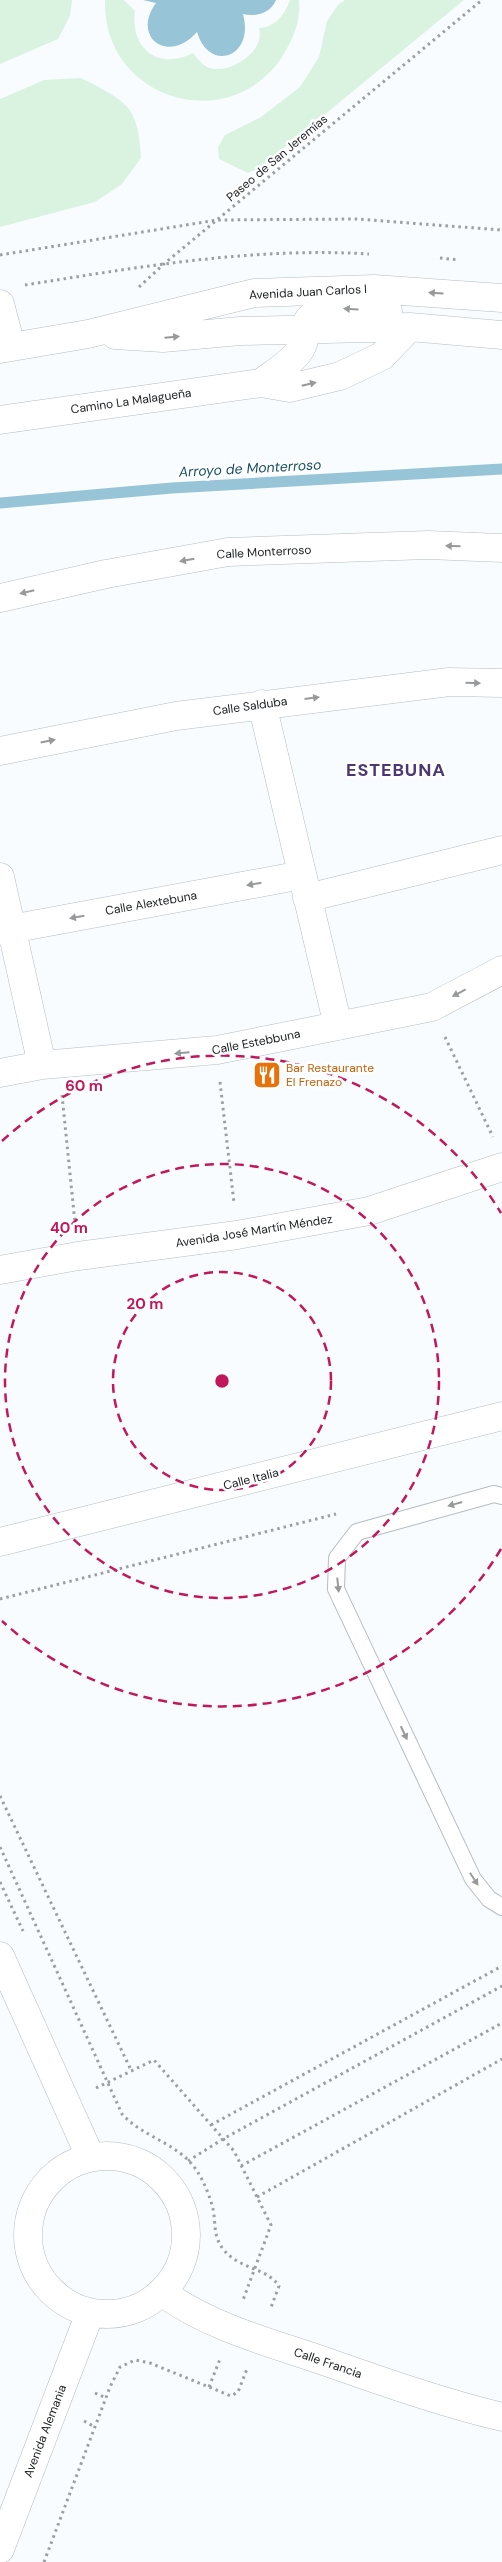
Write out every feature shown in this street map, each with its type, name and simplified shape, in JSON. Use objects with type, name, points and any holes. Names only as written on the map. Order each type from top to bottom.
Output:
[{"type":"street","name":"Avenida Juan Carlos I","points":[[5,348],[88,334],[254,293],[374,289],[502,298]]},
{"type":"street","points":[[261,383],[293,358],[303,344],[304,330],[309,318],[327,308],[452,313],[502,298]]},
{"type":"street","points":[[0,304],[5,348]]},
{"type":"street","points":[[261,383],[290,388],[340,376],[382,356],[410,327]]},
{"type":"street","name":"Avenida Juan Carlos I","points":[[88,334],[163,338],[240,331],[410,327],[502,335]]},
{"type":"street","name":"Camino La Malagueña","points":[[0,420],[261,383]]},
{"type":"street","name":"Calle Monterroso","points":[[0,598],[106,574],[228,552],[428,545],[502,548]]},
{"type":"street","name":"Calle Salduba","points":[[0,751],[176,716],[262,704],[449,682],[502,683]]},
{"type":"street","points":[[262,704],[338,1026]]},
{"type":"street","name":"Calle Alextebuna","points":[[6,930],[305,886],[502,850]]},
{"type":"street","points":[[0,877],[6,930],[50,1065]]},
{"type":"street","name":"Calle Estebbuna","points":[[0,1073],[50,1065],[217,1050],[432,1007],[502,970]]},
{"type":"street","name":"Avenida José Martín Méndez","points":[[0,1270],[78,1256],[237,1236],[369,1211],[502,1167]]},
{"type":"street","name":"Calle Italia","points":[[0,1542],[502,1416]]},
{"type":"street","points":[[0,1956],[90,2156]]},
{"type":"street","points":[[116,2155],[140,2162],[162,2176],[177,2197],[186,2222],[185,2247],[177,2272],[162,2292],[146,2304],[128,2311],[109,2314],[90,2313],[61,2300],[40,2279],[28,2250],[28,2220],[40,2191],[62,2169],[90,2156],[116,2155]]},
{"type":"street","name":"Calle Francia","points":[[162,2292],[183,2307],[259,2339],[455,2406],[502,2417]]},
{"type":"street","name":"Avenida Alemania","points":[[0,2549],[90,2313]]},
{"type":"lane","points":[[502,1496],[494,1494],[357,1532],[337,1558],[336,1590],[473,1879],[489,1899],[502,1907]]},
{"type":"path","name":"Paseo de San Jeremías","points":[[137,288],[482,0]]},
{"type":"path","points":[[0,255],[217,220],[357,219],[502,230]]},
{"type":"path","points":[[432,1007],[494,1138]]},
{"type":"path","points":[[217,1050],[237,1236]]},
{"type":"path","points":[[50,1065],[78,1256]]},
{"type":"path","points":[[0,1599],[338,1513]]},
{"type":"path","points":[[0,1796],[131,2070]]},
{"type":"path","points":[[0,1847],[122,2114],[131,2124],[168,2144],[196,2169],[206,2188],[213,2210],[215,2236],[222,2248],[234,2261],[273,2277],[279,2286],[238,2392],[231,2396],[150,2363],[135,2360],[120,2367],[110,2387],[44,2562]]},
{"type":"path","points":[[212,2126],[502,1966]]},
{"type":"path","points":[[188,2161],[223,2139],[502,1986]]},
{"type":"path","points":[[241,2166],[502,2023]]},
{"type":"path","points":[[257,2197],[502,2059]]},
{"type":"path","points":[[66,2102],[154,2060],[234,2151],[271,2225],[209,2388]]},
{"type":"green space","points":[[0,0],[72,0],[70,16],[58,39],[0,64]]},
{"type":"green space","points":[[105,0],[124,0],[135,11],[137,36],[149,53],[168,59],[180,58],[193,53],[205,66],[211,69],[232,66],[247,57],[258,44],[259,28],[275,23],[290,0],[299,0],[299,14],[294,35],[288,48],[261,80],[233,95],[203,101],[174,96],[146,83],[124,63],[110,35]]},
{"type":"green space","points":[[345,0],[464,0],[261,167],[248,173],[219,159],[218,147],[225,135],[261,117],[300,87],[319,57],[327,21],[338,5]]},
{"type":"green space","points":[[81,78],[108,92],[122,102],[131,112],[140,141],[141,158],[122,184],[95,202],[0,227],[0,99],[44,80]]},
{"type":"water","points":[[143,0],[276,0],[270,9],[262,13],[257,15],[243,14],[245,29],[243,41],[237,50],[229,55],[220,56],[211,53],[203,45],[197,32],[186,42],[175,46],[165,46],[156,43],[150,36],[148,27],[149,15],[156,3]]},
{"type":"waterway","name":"Arroyo de Monterroso","points":[[0,503],[172,488],[502,469]]},
{"type":"place","name":"Bar Restaurante El Frenazo","points":[[267,1075]]},
{"type":"district","name":"ESTEBUNA","points":[[396,770]]}]
